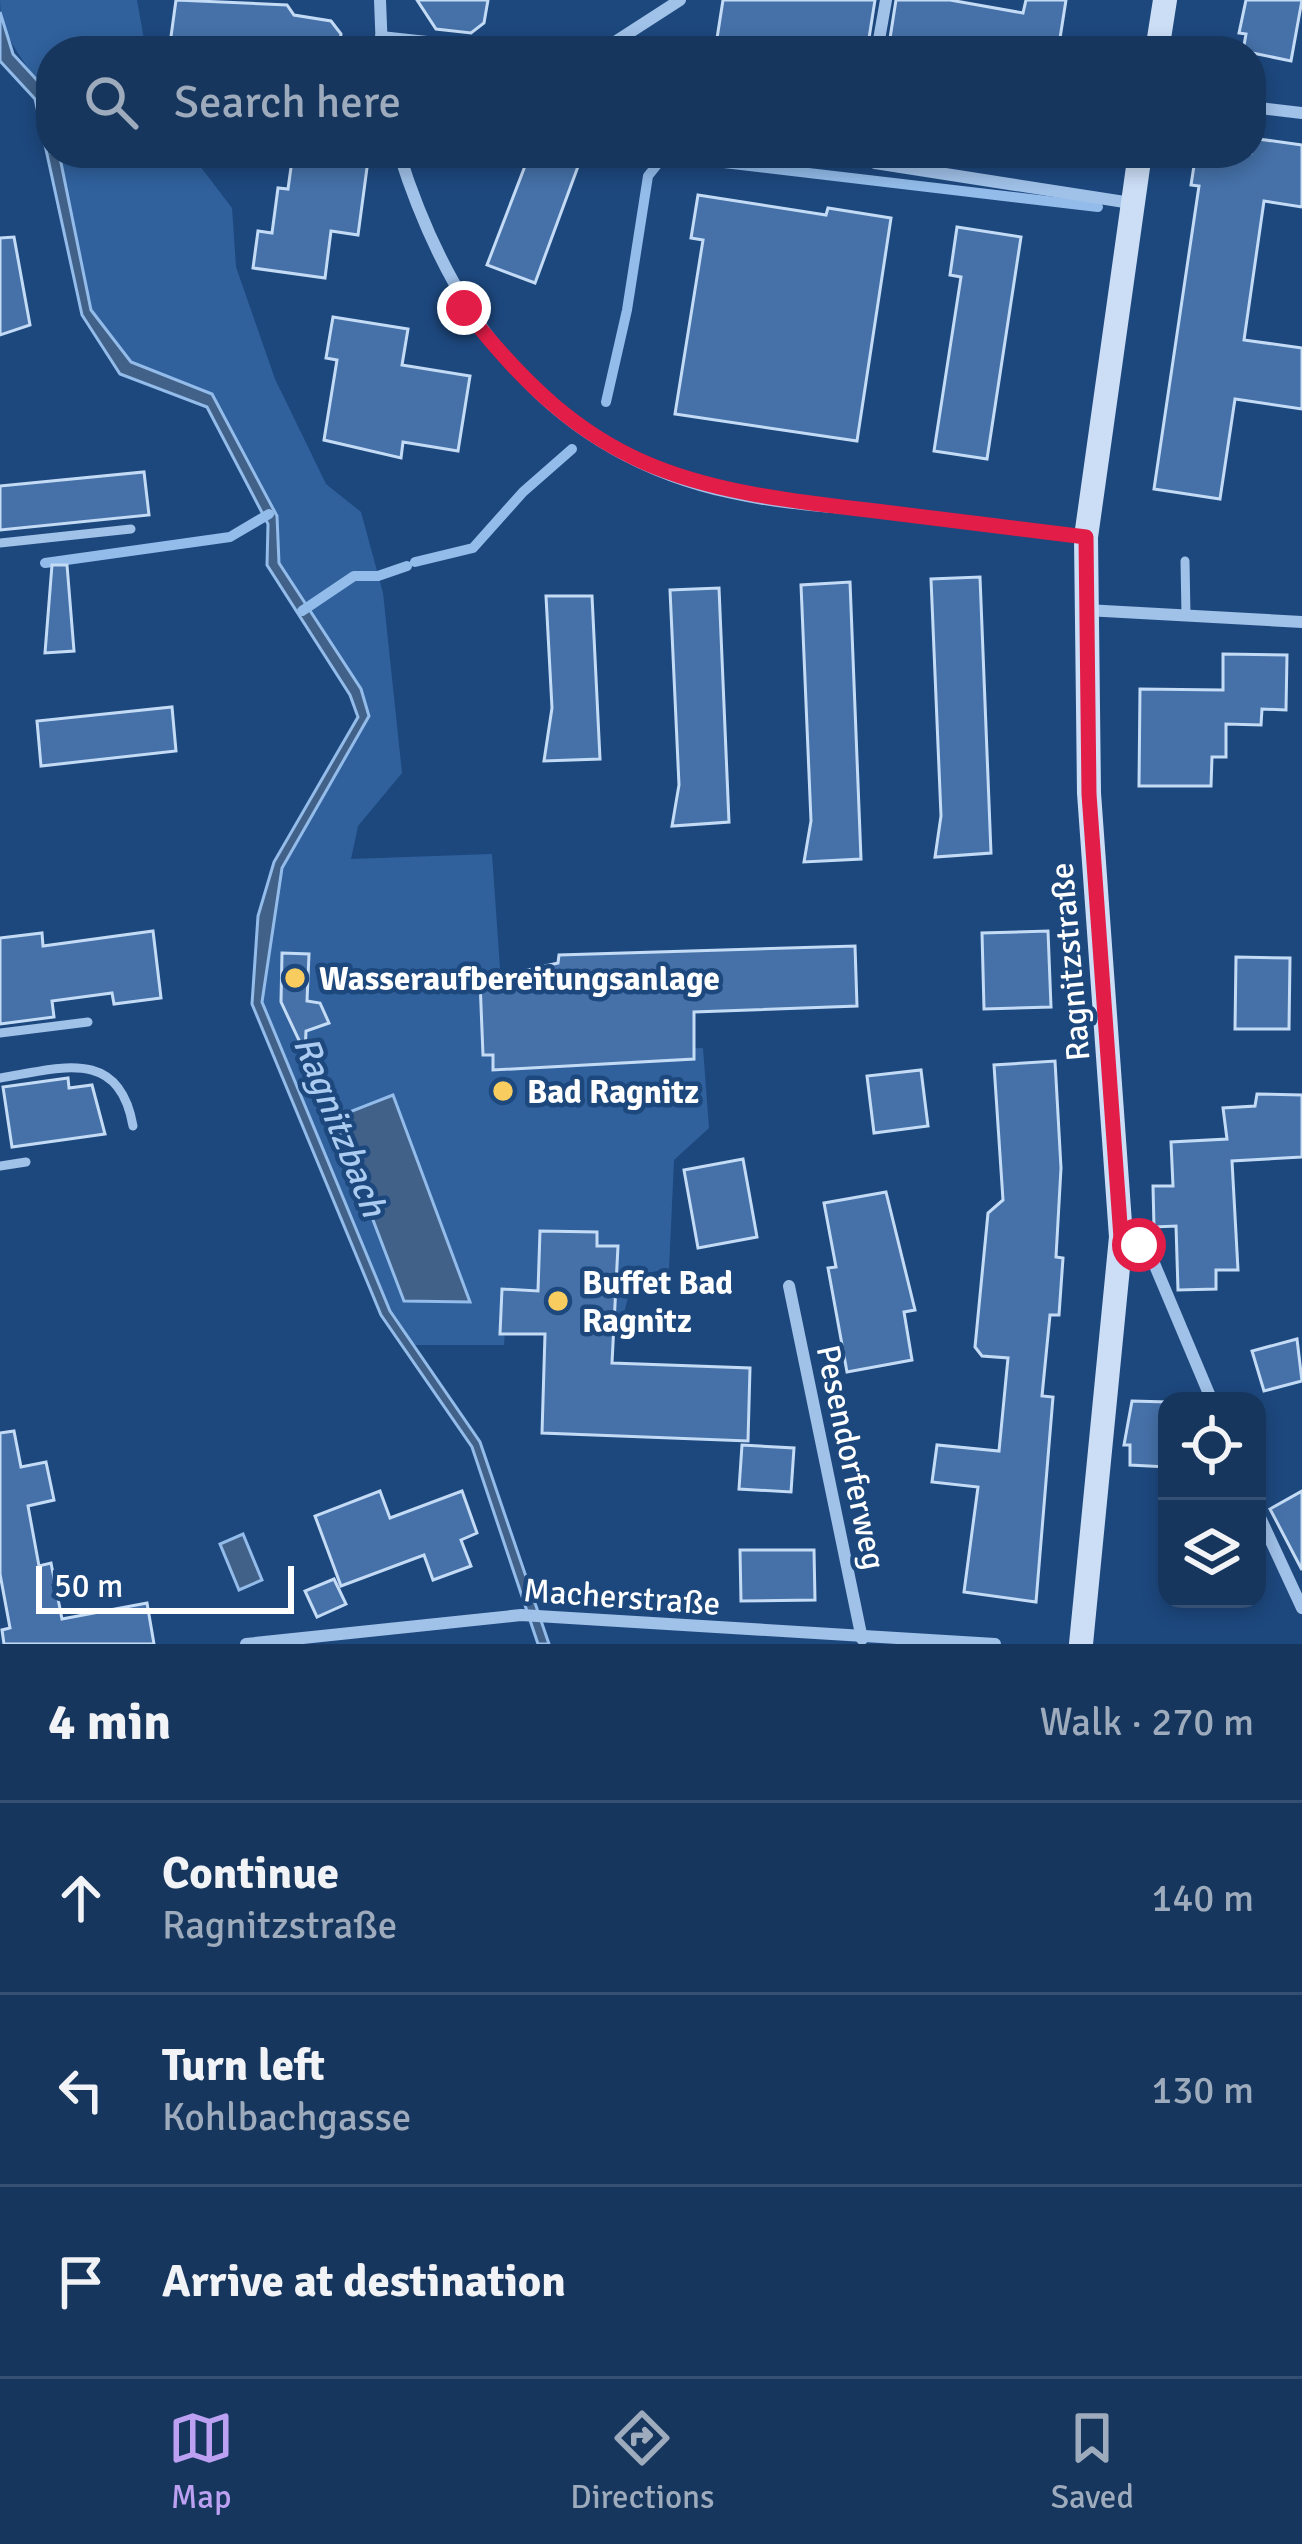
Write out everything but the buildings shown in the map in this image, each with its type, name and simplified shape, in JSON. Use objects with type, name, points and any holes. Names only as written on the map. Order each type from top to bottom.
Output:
[{"type":"main road","points":[[1160,36],[1166,0]]},
{"type":"main road","name":"Ragnitzstraße","points":[[1081,1644],[1121,1238],[1089,794],[1086,537],[1137,168]]},
{"type":"street","points":[[380,0],[381,36]]},
{"type":"street","points":[[624,36],[680,0]]},
{"type":"street","points":[[880,36],[886,0]]},
{"type":"street","points":[[1266,109],[1302,113]]},
{"type":"street","points":[[404,168],[438,262],[464,308],[534,388],[574,423],[616,448],[653,468],[732,494],[1086,537]]},
{"type":"street","points":[[907,168],[1131,203]]},
{"type":"street","points":[[1084,610],[1302,622]]},
{"type":"street","points":[[1121,1238],[1148,1249],[1208,1392]]},
{"type":"street","name":"Pesendorferweg","points":[[789,1286],[862,1639]]},
{"type":"street","points":[[1266,1530],[1302,1608]]},
{"type":"street","name":"Macherstraße","points":[[246,1644],[521,1615],[995,1644]]},
{"type":"lane","points":[[0,543],[131,529]]},
{"type":"lane","points":[[1185,562],[1186,616]]},
{"type":"lane","points":[[0,1033],[88,1022]]},
{"type":"lane","points":[[0,1078],[75,1066],[102,1073],[127,1094],[133,1126]]},
{"type":"lane","points":[[0,1166],[26,1162]]},
{"type":"shaded area","points":[[0,0],[137,0],[143,36],[36,36],[36,80],[2,17]]},
{"type":"shaded area","name":"Bad Ragnitz","points":[[62,168],[201,168],[232,208],[236,267],[275,379],[326,484],[361,512],[383,593],[402,773],[358,826],[351,859],[492,854],[506,1054],[703,1048],[709,1128],[674,1160],[669,1269],[630,1276],[620,1294],[628,1297],[622,1321],[506,1316],[504,1345],[414,1345],[390,1311],[262,1002],[282,868],[368,716],[361,689],[279,563],[277,516],[212,395],[131,362],[91,310]]},
{"type":"water","name":"Ragnitzbach","points":[[0,12],[13,54],[36,79],[36,104],[35,99],[0,61]]},
{"type":"water","name":"Ragnitzbach","points":[[50,168],[62,168],[91,310],[131,362],[212,394],[277,516],[279,563],[361,689],[369,716],[282,868],[262,1002],[390,1311],[480,1442],[549,1644],[538,1644],[472,1447],[381,1315],[252,1004],[258,916],[274,862],[358,717],[350,695],[267,565],[268,524],[207,407],[120,374],[82,315]]},
{"type":"water","points":[[393,1095],[470,1302],[404,1301],[334,1118]]},
{"type":"water","points":[[243,1534],[262,1580],[239,1590],[220,1544]]},
{"type":"waterway","points":[[606,402],[627,310],[648,176],[654,168]]},
{"type":"waterway","points":[[766,168],[1098,207]]},
{"type":"waterway","points":[[415,562],[473,548],[523,492],[572,449]]},
{"type":"waterway","points":[[45,563],[230,537],[269,514]]},
{"type":"waterway","points":[[302,611],[354,576],[378,576],[407,566]]},
{"type":"place","name":"Wasseraufbereitungsanlage","points":[[295,978]]},
{"type":"place","name":"Bad Ragnitz","points":[[503,1091]]},
{"type":"place","name":"Buffet Bad Ragnitz","points":[[558,1301]]},
{"type":"route","points":[[464,308],[534,388],[574,423],[653,468],[732,494],[1086,537],[1089,794],[1121,1238],[1139,1245]]}]
